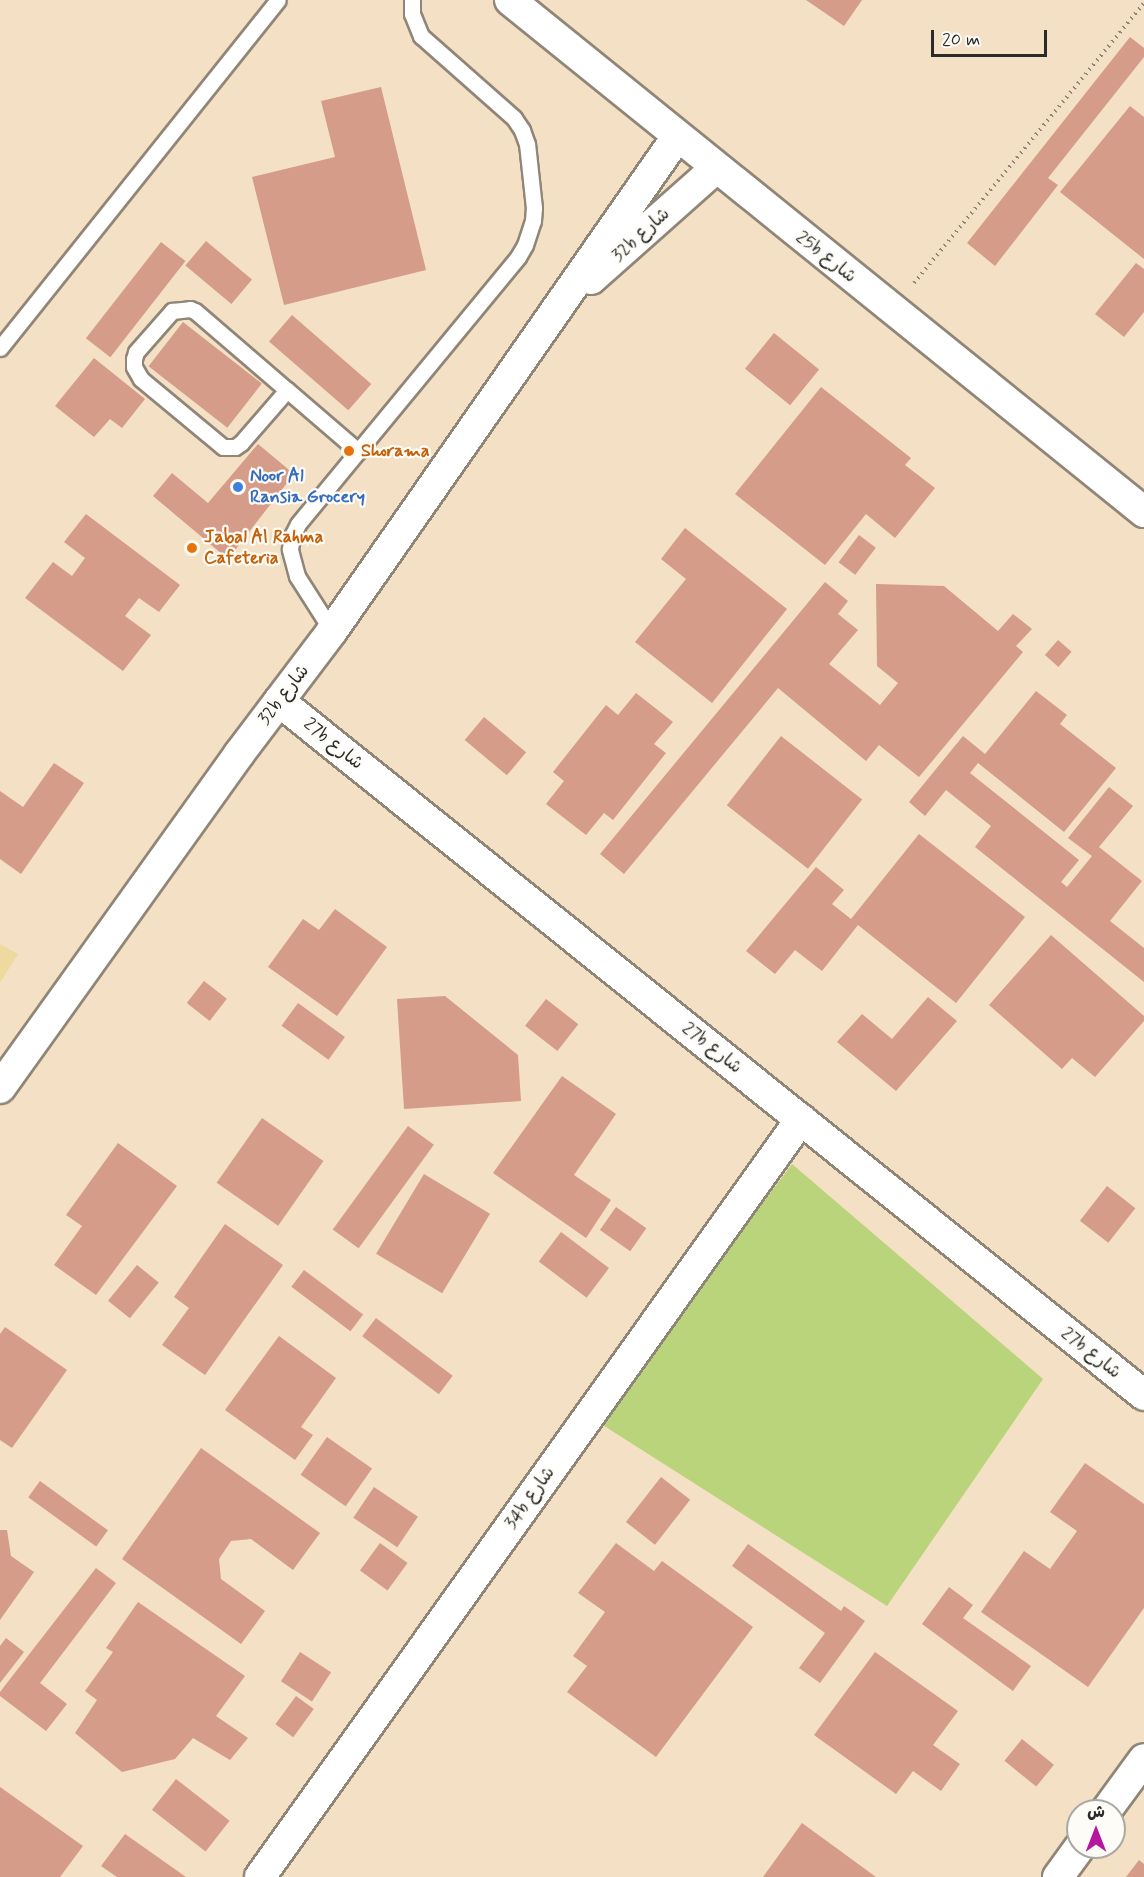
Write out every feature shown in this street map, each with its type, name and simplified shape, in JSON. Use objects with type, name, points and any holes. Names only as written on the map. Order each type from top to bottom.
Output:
[{"type":"street","name":"25b شارع","points":[[510,0],[1144,512]]},
{"type":"street","name":"32b شارع","points":[[0,1088],[332,631],[677,137]]},
{"type":"street","name":"32b شارع","points":[[565,300],[716,168]]},
{"type":"street","name":"27b شارع","points":[[279,701],[1144,1395]]},
{"type":"street","name":"34b شارع","points":[[260,1877],[801,1119]]},
{"type":"street","points":[[1115,1799],[1144,1759]]},
{"type":"street","points":[[1058,1877],[1071,1859]]},
{"type":"lane","points":[[0,348],[278,0]]},
{"type":"lane","points":[[332,631],[297,576],[290,549],[292,536],[298,524],[518,257],[528,239],[533,221],[527,144],[522,130],[514,118],[421,36],[412,14],[412,0]]},
{"type":"lane","points":[[287,390],[241,443],[235,447],[223,447],[141,379],[134,366],[134,359],[136,352],[172,311],[184,308],[195,311],[287,390],[358,451]]},
{"type":"path","points":[[892,309],[1144,3]]},
{"type":"green space","points":[[792,1164],[1043,1379],[887,1606],[598,1422]]},
{"type":"sand","points":[[0,944],[18,954],[0,983]]},
{"type":"building","points":[[806,0],[862,0],[844,26]]},
{"type":"building","points":[[1130,37],[1144,48],[1144,57],[1048,178],[1058,185],[995,266],[967,243]]},
{"type":"building","points":[[381,87],[426,270],[284,305],[252,177],[335,157],[321,101]]},
{"type":"building","points":[[1130,106],[1144,117],[1144,259],[1060,192]]},
{"type":"building","points":[[206,241],[252,280],[231,304],[185,266]]},
{"type":"building","points":[[161,242],[185,261],[110,357],[86,338]]},
{"type":"building","points":[[1136,263],[1144,269],[1144,312],[1124,337],[1095,314]]},
{"type":"building","points":[[292,315],[371,384],[348,410],[269,341]]},
{"type":"building","points":[[183,322],[262,384],[227,428],[149,366]]},
{"type":"building","points":[[774,333],[819,370],[790,405],[745,369]]},
{"type":"building","points":[[94,358],[145,399],[122,428],[110,419],[94,437],[55,406]]},
{"type":"building","points":[[821,387],[911,458],[905,465],[935,488],[895,538],[866,514],[825,565],[735,494]]},
{"type":"building","points":[[258,444],[294,474],[228,559],[153,496],[172,473],[208,503]]},
{"type":"building","points":[[86,514],[180,585],[159,612],[139,598],[125,616],[151,635],[123,671],[25,598],[53,562],[72,576],[85,558],[64,542]]},
{"type":"building","points":[[685,528],[787,609],[712,703],[635,642],[686,579],[661,559]]},
{"type":"building","points":[[859,535],[876,548],[855,575],[839,562]]},
{"type":"building","points":[[825,582],[848,601],[838,614],[858,630],[829,664],[880,705],[898,683],[877,666],[876,584],[944,586],[998,631],[1013,614],[1032,629],[1016,646],[1023,652],[919,777],[879,745],[866,761],[778,688],[624,874],[600,854]]},
{"type":"building","points":[[1058,640],[1072,652],[1058,667],[1045,655]]},
{"type":"building","points":[[1036,691],[1067,715],[1060,724],[1116,768],[1064,832],[978,763],[970,773],[1079,860],[1061,882],[1067,887],[1092,856],[1068,838],[1109,787],[1133,806],[1099,847],[1142,881],[1110,921],[1144,948],[1144,982],[975,847],[991,826],[946,790],[925,816],[909,802],[963,736],[985,754]]},
{"type":"building","points":[[636,693],[673,722],[654,744],[666,753],[613,820],[604,813],[586,835],[546,804],[564,781],[553,772],[606,705],[618,715]]},
{"type":"building","points":[[484,717],[526,752],[507,775],[465,740]]},
{"type":"building","points":[[781,736],[862,799],[808,869],[727,805]]},
{"type":"building","points":[[54,763],[84,783],[21,874],[0,859],[0,791],[23,807]]},
{"type":"building","points":[[919,834],[1025,917],[956,1003],[858,925],[822,971],[795,950],[775,974],[746,951],[816,867],[844,890],[832,904],[851,919]]},
{"type":"building","points":[[335,909],[387,947],[337,1016],[268,967],[303,919],[319,930]]},
{"type":"building","points":[[1051,935],[1144,1016],[1144,1021],[1095,1077],[1072,1058],[1062,1069],[989,1005]]},
{"type":"building","points":[[204,981],[227,999],[210,1021],[187,1003]]},
{"type":"building","points":[[445,996],[518,1055],[521,1101],[404,1109],[397,999]]},
{"type":"building","points":[[928,997],[957,1021],[896,1091],[837,1042],[862,1014],[892,1039]]},
{"type":"building","points":[[546,999],[578,1024],[557,1051],[525,1026]]},
{"type":"building","points":[[298,1003],[345,1037],[328,1060],[282,1026]]},
{"type":"building","points":[[562,1076],[616,1114],[574,1175],[611,1200],[586,1238],[493,1173]]},
{"type":"building","points":[[262,1118],[323,1161],[278,1226],[217,1183]]},
{"type":"building","points":[[408,1126],[434,1145],[359,1248],[333,1230]]},
{"type":"building","points":[[118,1143],[177,1186],[96,1295],[54,1265],[82,1226],[66,1215]]},
{"type":"building","points":[[424,1174],[490,1214],[442,1293],[376,1254]]},
{"type":"building","points":[[1107,1186],[1135,1208],[1108,1243],[1080,1221]]},
{"type":"building","points":[[616,1207],[646,1228],[630,1251],[600,1230]]},
{"type":"building","points":[[225,1224],[283,1265],[205,1375],[162,1345],[189,1308],[174,1297]]},
{"type":"building","points":[[561,1232],[609,1268],[587,1298],[539,1262]]},
{"type":"building","points":[[137,1265],[159,1283],[130,1318],[108,1301]]},
{"type":"building","points":[[304,1270],[363,1315],[350,1331],[291,1287]]},
{"type":"building","points":[[376,1318],[453,1376],[439,1394],[362,1336]]},
{"type":"building","points":[[5,1327],[67,1370],[12,1448],[0,1440],[0,1334]]},
{"type":"building","points":[[279,1336],[336,1378],[301,1427],[313,1435],[295,1460],[225,1410]]},
{"type":"building","points":[[327,1437],[372,1469],[346,1506],[301,1475]]},
{"type":"building","points":[[201,1448],[320,1533],[293,1570],[251,1539],[231,1541],[219,1559],[221,1579],[265,1611],[241,1644],[122,1559]]},
{"type":"building","points":[[1085,1463],[1144,1504],[1144,1608],[1088,1687],[981,1612],[1024,1551],[1050,1569],[1077,1531],[1050,1512]]},
{"type":"building","points":[[661,1477],[690,1500],[655,1545],[626,1522]]},
{"type":"building","points":[[40,1481],[108,1530],[96,1547],[28,1497]]},
{"type":"building","points":[[374,1487],[418,1517],[397,1547],[353,1518]]},
{"type":"building","points":[[0,1530],[7,1530],[11,1556],[34,1572],[0,1620]]},
{"type":"building","points":[[380,1543],[408,1563],[388,1590],[360,1571]]},
{"type":"building","points":[[616,1543],[654,1571],[662,1561],[753,1627],[656,1757],[567,1692],[587,1666],[573,1656],[605,1612],[578,1593]]},
{"type":"building","points":[[748,1544],[841,1611],[844,1606],[865,1621],[820,1683],[799,1668],[825,1633],[732,1566]]},
{"type":"building","points":[[96,1568],[116,1583],[40,1683],[67,1704],[46,1731],[0,1696],[0,1692]]},
{"type":"building","points":[[949,1587],[973,1605],[963,1618],[1031,1666],[1013,1691],[922,1624]]},
{"type":"building","points":[[138,1602],[245,1676],[216,1716],[248,1738],[230,1760],[193,1738],[175,1759],[122,1772],[75,1733],[97,1700],[85,1691],[113,1652],[106,1648]]},
{"type":"building","points":[[6,1638],[24,1652],[0,1683],[0,1646]]},
{"type":"building","points":[[300,1652],[331,1672],[312,1702],[281,1681]]},
{"type":"building","points":[[875,1652],[958,1711],[933,1745],[960,1764],[941,1791],[913,1771],[896,1794],[814,1735]]},
{"type":"building","points":[[296,1696],[314,1709],[293,1737],[275,1724]]},
{"type":"building","points":[[1022,1739],[1054,1765],[1036,1787],[1004,1761]]},
{"type":"building","points":[[176,1779],[230,1821],[206,1852],[152,1810]]},
{"type":"building","points":[[0,1787],[83,1846],[60,1877],[0,1877]]},
{"type":"building","points":[[802,1823],[876,1877],[763,1877]]},
{"type":"building","points":[[125,1834],[186,1877],[117,1877],[101,1866]]},
{"type":"building","points":[[1139,1860],[1144,1864],[1144,1877],[1126,1877]]},
{"type":"place","name":"Shorama","points":[[349,451]]},
{"type":"place","name":"Noor Al Ransia Grocery","points":[[238,487]]},
{"type":"place","name":"Jabal Al Rahma Cafeteria","points":[[192,548]]}]
